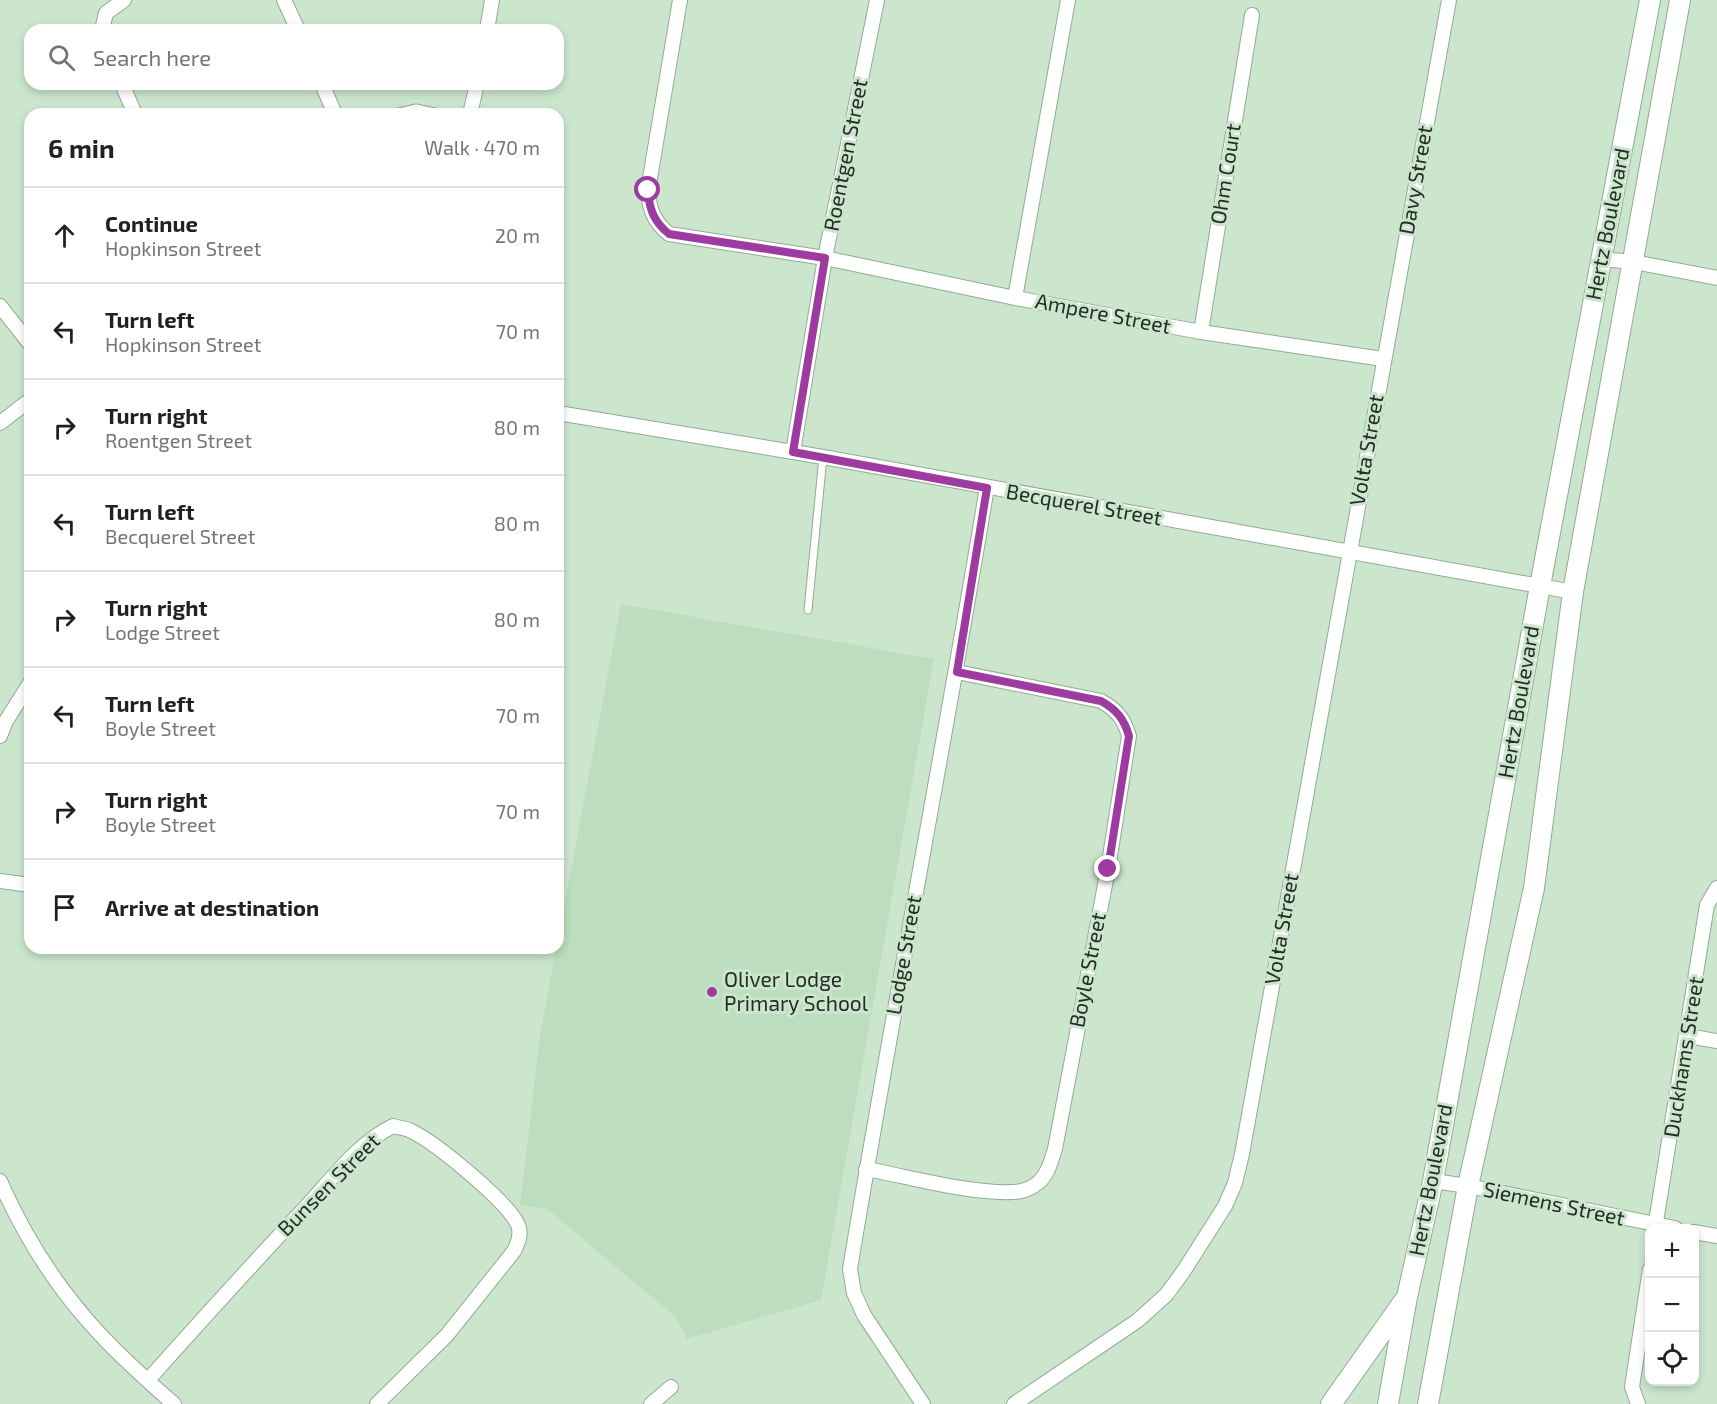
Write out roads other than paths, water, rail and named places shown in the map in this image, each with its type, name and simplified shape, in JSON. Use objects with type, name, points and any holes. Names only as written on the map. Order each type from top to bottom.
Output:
[{"type":"street","points":[[103,24],[106,13],[124,0]]},
{"type":"street","points":[[284,0],[295,24]]},
{"type":"street","points":[[488,24],[492,0]]},
{"type":"street","name":"Ampere Street","points":[[680,0],[648,190],[649,205],[654,218],[669,234],[825,258],[1015,298],[1201,332],[1383,359]]},
{"type":"street","name":"Roentgen Street","points":[[793,452],[825,258],[877,0]]},
{"type":"street","points":[[1015,298],[1068,0]]},
{"type":"street","name":"Davy Street","points":[[1383,359],[1449,0]]},
{"type":"street","name":"Hertz Boulevard","points":[[1388,1404],[1407,1297],[1433,1181],[1540,586],[1650,0]]},
{"type":"street","name":"Hertz Boulevard","points":[[1428,1404],[1468,1186],[1534,888],[1573,592],[1680,0]]},
{"type":"street","name":"Ohm Court","points":[[1201,332],[1252,15]]},
{"type":"street","points":[[125,90],[132,108]]},
{"type":"street","points":[[325,90],[332,108]]},
{"type":"street","points":[[471,108],[476,90]]},
{"type":"street","points":[[1601,260],[1634,262],[1717,278]]},
{"type":"street","points":[[0,306],[24,336]]},
{"type":"street","name":"Volta Street","points":[[1014,1404],[1137,1321],[1166,1295],[1184,1272],[1225,1206],[1235,1183],[1383,359]]},
{"type":"street","points":[[0,423],[24,405]]},
{"type":"street","name":"Becquerel Street","points":[[564,414],[823,457],[1573,592]]},
{"type":"street","name":"Lodge Street","points":[[923,1404],[864,1315],[854,1293],[850,1269],[866,1169],[957,672],[987,488]]},
{"type":"street","name":"Boyle Street","points":[[866,1169],[975,1189],[1014,1192],[1032,1187],[1041,1181],[1046,1174],[1054,1149],[1108,869],[1129,736],[1126,724],[1120,715],[1101,701],[957,672]]},
{"type":"street","points":[[0,735],[24,692]]},
{"type":"street","points":[[0,881],[24,884]]},
{"type":"street","name":"Duckhams Street","points":[[1657,1224],[1707,905],[1717,888]]},
{"type":"street","points":[[1688,1036],[1717,1041]]},
{"type":"street","name":"Bunsen Street","points":[[148,1380],[351,1159],[370,1140],[393,1126],[409,1130],[425,1138],[460,1165],[496,1198],[517,1223],[519,1235],[514,1251],[447,1335],[377,1404]]},
{"type":"street","points":[[0,1181],[9,1202],[38,1253],[63,1289],[88,1321],[174,1404]]},
{"type":"street","name":"Siemens Street","points":[[1433,1181],[1468,1186],[1645,1225]]},
{"type":"street","points":[[1699,1233],[1717,1236]]},
{"type":"street","points":[[1638,1404],[1632,1387],[1649,1278]]},
{"type":"street","points":[[1331,1404],[1407,1297]]},
{"type":"street","points":[[651,1404],[671,1387]]},
{"type":"lane","points":[[808,609],[823,457]]},
{"type":"place","name":"Oliver Lodge Primary School","points":[[712,992]]}]
